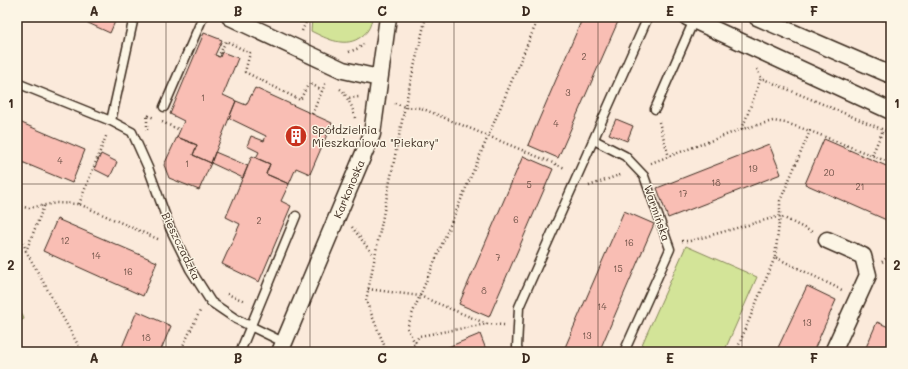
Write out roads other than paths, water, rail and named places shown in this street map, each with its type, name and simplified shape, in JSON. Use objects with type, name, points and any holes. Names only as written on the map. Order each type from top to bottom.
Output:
[{"type":"street","points":[[230,17],[343,70],[379,78]]},
{"type":"street","name":"Karkonoska","points":[[281,347],[372,134],[388,17]]},
{"type":"street","points":[[757,17],[891,75]]},
{"type":"street","points":[[691,19],[891,111]]},
{"type":"street","points":[[827,240],[863,256],[868,275],[833,352]]},
{"type":"lane","points":[[112,121],[134,17]]},
{"type":"lane","points":[[164,106],[203,17]]},
{"type":"lane","points":[[518,352],[519,307],[648,17]]},
{"type":"lane","points":[[655,108],[691,19]]},
{"type":"lane","name":"Bieszczadzka","points":[[17,83],[112,121],[132,132],[149,170],[170,228],[190,269],[211,302],[236,320],[251,327],[281,347]]},
{"type":"lane","name":"Warmińska","points":[[594,140],[625,156],[644,176],[670,249],[624,352]]},
{"type":"lane","points":[[240,352],[296,216]]},
{"type":"place","name":"Spółdzielnia Mieszkaniowa \"Piekary\"","points":[[296,136]]}]
